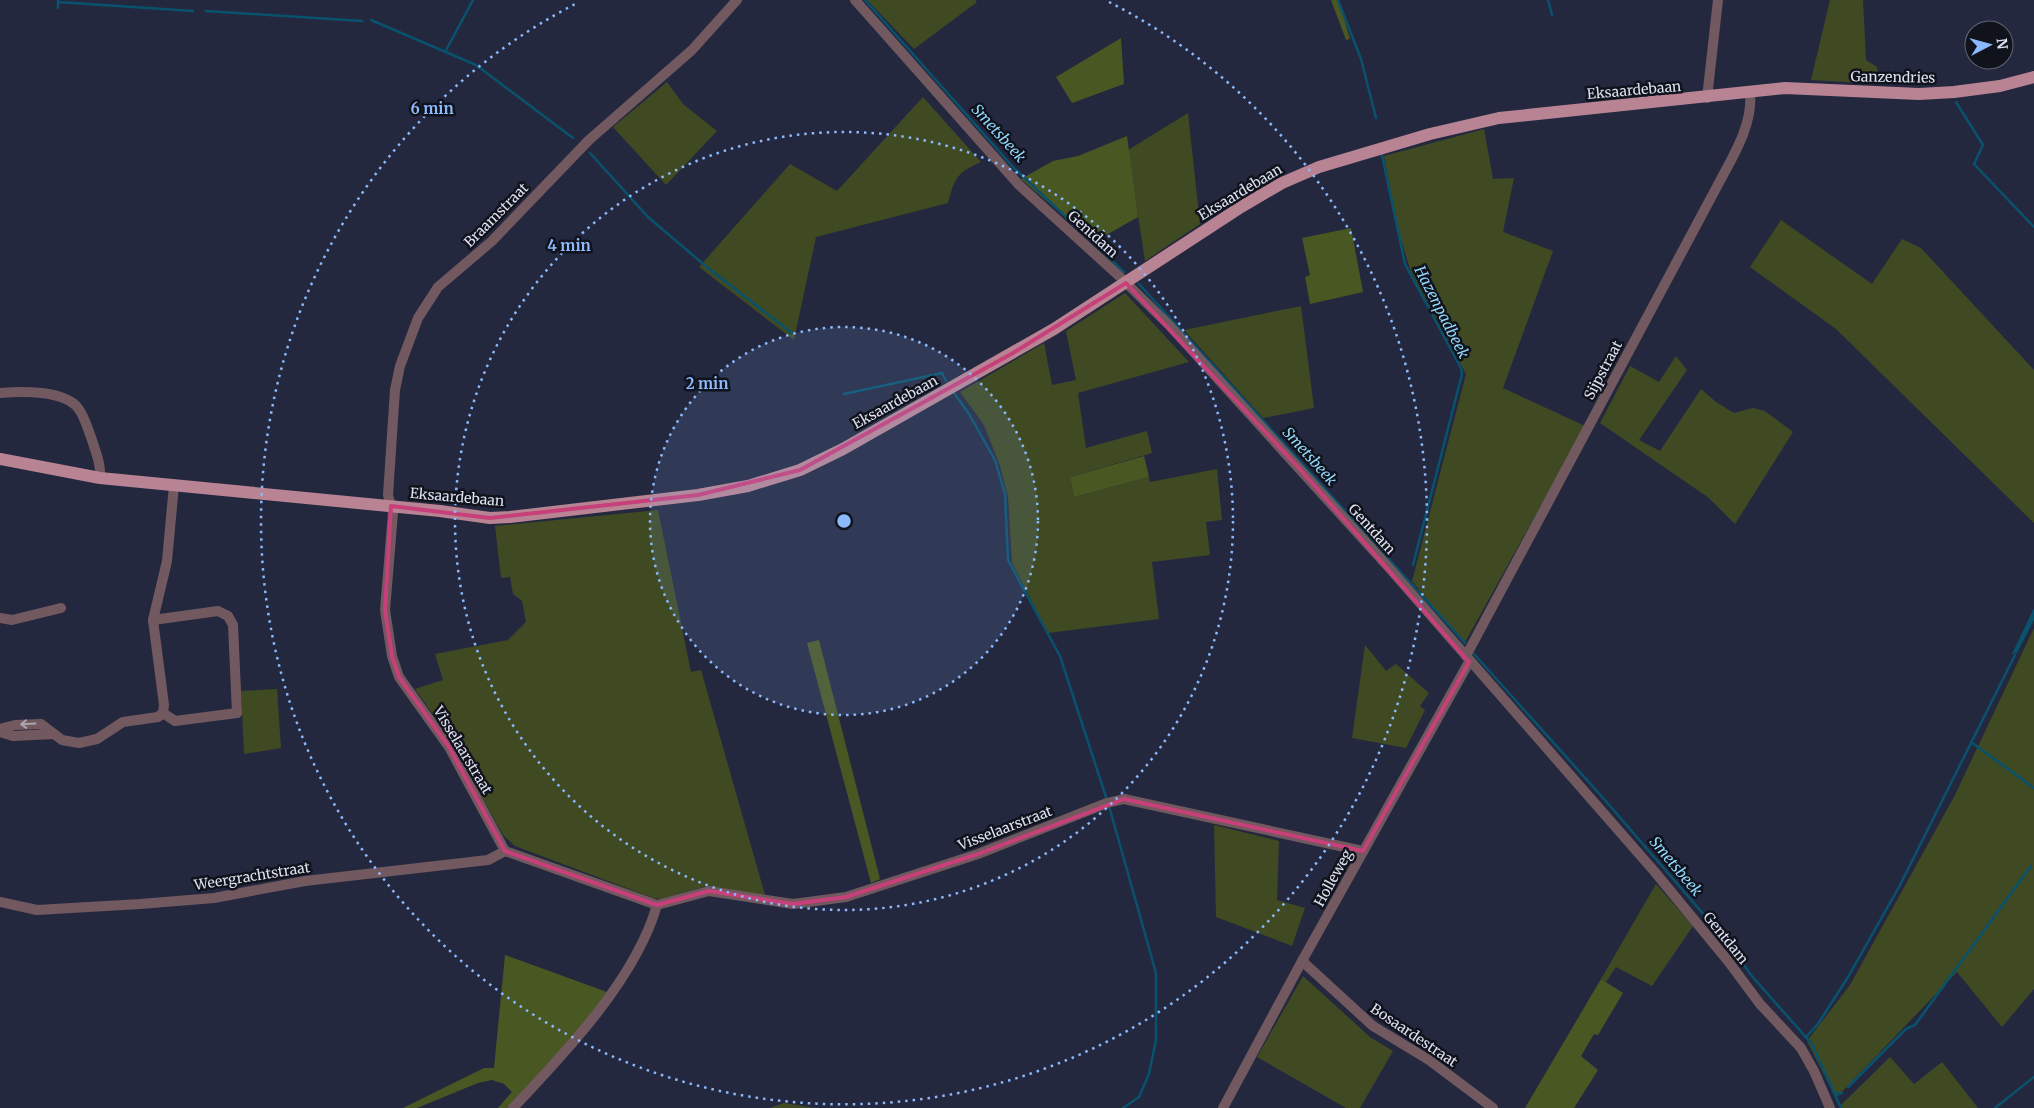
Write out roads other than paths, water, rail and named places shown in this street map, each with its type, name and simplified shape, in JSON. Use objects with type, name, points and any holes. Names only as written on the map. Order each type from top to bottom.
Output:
[{"type":"main road","name":"Ganzendries","points":[[1750,93],[1785,88],[1936,93],[2000,86],[2034,77]]},
{"type":"main road","name":"Eksaardebaan","points":[[0,459],[100,478],[391,506],[490,518],[698,495],[770,480],[800,470],[843,449],[1030,343],[1248,203],[1282,183],[1319,167],[1430,134],[1499,118],[1750,93]]},
{"type":"street","name":"Braamstraat","points":[[391,506],[388,495],[397,379],[410,335],[426,302],[443,282],[502,231],[576,152],[692,50],[737,0]]},
{"type":"street","name":"Gentdam","points":[[855,0],[1019,186],[1126,283],[1169,325],[1292,460],[1654,871],[1728,961],[1760,1004],[1801,1048],[1814,1071],[1830,1108]]},
{"type":"street","points":[[1707,98],[1718,0]]},
{"type":"street","name":"Sijpstraat","points":[[1467,659],[1727,169],[1743,134],[1750,108],[1750,93]]},
{"type":"street","points":[[0,393],[24,391],[53,395],[71,401],[78,408],[85,423],[100,467],[100,478]]},
{"type":"street","points":[[0,731],[15,725],[41,724],[62,740],[79,743],[97,739],[123,722],[158,717],[163,713],[164,705],[152,620],[167,561],[174,485]]},
{"type":"street","name":"Visselaarstraat","points":[[391,506],[393,513],[385,610],[392,656],[399,677],[449,747],[505,851]]},
{"type":"street","points":[[0,618],[12,620],[60,608]]},
{"type":"street","points":[[152,620],[218,611],[228,616],[233,625],[237,713],[175,721],[163,713]]},
{"type":"street","name":"Holleweg","points":[[1223,1108],[1467,659]]},
{"type":"street","name":"Visselaarstraat","points":[[657,905],[710,891],[793,904],[846,897],[978,854],[1107,803],[1124,799],[1363,851]]},
{"type":"street","points":[[505,851],[657,905],[650,928],[627,968],[596,1014],[578,1037],[513,1108]]},
{"type":"street","name":"Weergrachtstraat","points":[[0,902],[37,910],[214,898],[305,881],[488,860],[505,851]]},
{"type":"street","name":"Bosaardestraat","points":[[1302,961],[1372,1026],[1430,1060],[1493,1108]]},
{"type":"water","points":[[2034,608],[2034,620],[2017,653],[2012,654]]},
{"type":"waterway","points":[[58,0],[58,8]]},
{"type":"waterway","points":[[445,52],[473,0]]},
{"type":"waterway","name":"Smetsbeek","points":[[865,0],[1013,167],[1124,272]]},
{"type":"waterway","name":"Hazenpadbeek","points":[[1338,0],[1361,59],[1376,118]]},
{"type":"waterway","points":[[1548,0],[1552,15]]},
{"type":"waterway","points":[[58,2],[193,11]]},
{"type":"waterway","points":[[206,11],[362,21]]},
{"type":"waterway","points":[[371,20],[476,65],[573,138]]},
{"type":"waterway","points":[[1956,102],[1983,145],[1974,164],[2034,227]]},
{"type":"waterway","points":[[590,153],[648,217],[708,268],[792,333]]},
{"type":"waterway","name":"Hazenpadbeek","points":[[1382,155],[1405,264],[1461,368],[1462,374],[1413,565]]},
{"type":"waterway","name":"Smetsbeek","points":[[1139,284],[1465,643]]},
{"type":"waterway","points":[[844,394],[942,373],[946,381]]},
{"type":"waterway","points":[[954,393],[969,414],[995,460],[1005,494],[1008,560],[1060,656],[1106,797]]},
{"type":"waterway","name":"Smetsbeek","points":[[1474,654],[1604,799],[1725,939],[1751,975],[1812,1044],[1841,1108]]},
{"type":"waterway","points":[[1806,1037],[1818,1024],[1848,977],[1899,887],[2015,655]]},
{"type":"waterway","points":[[1971,742],[2034,788]]},
{"type":"waterway","points":[[1109,806],[1156,973],[1156,1040],[1149,1074],[1139,1097],[1123,1108]]},
{"type":"waterway","points":[[1848,1087],[1906,1029],[1915,1025],[2031,866]]},
{"type":"waterway","points":[[1995,1108],[2034,1077]]},
{"type":"waterway","name":"Smetsbeek","points":[[1835,1094],[1842,1093]]}]
